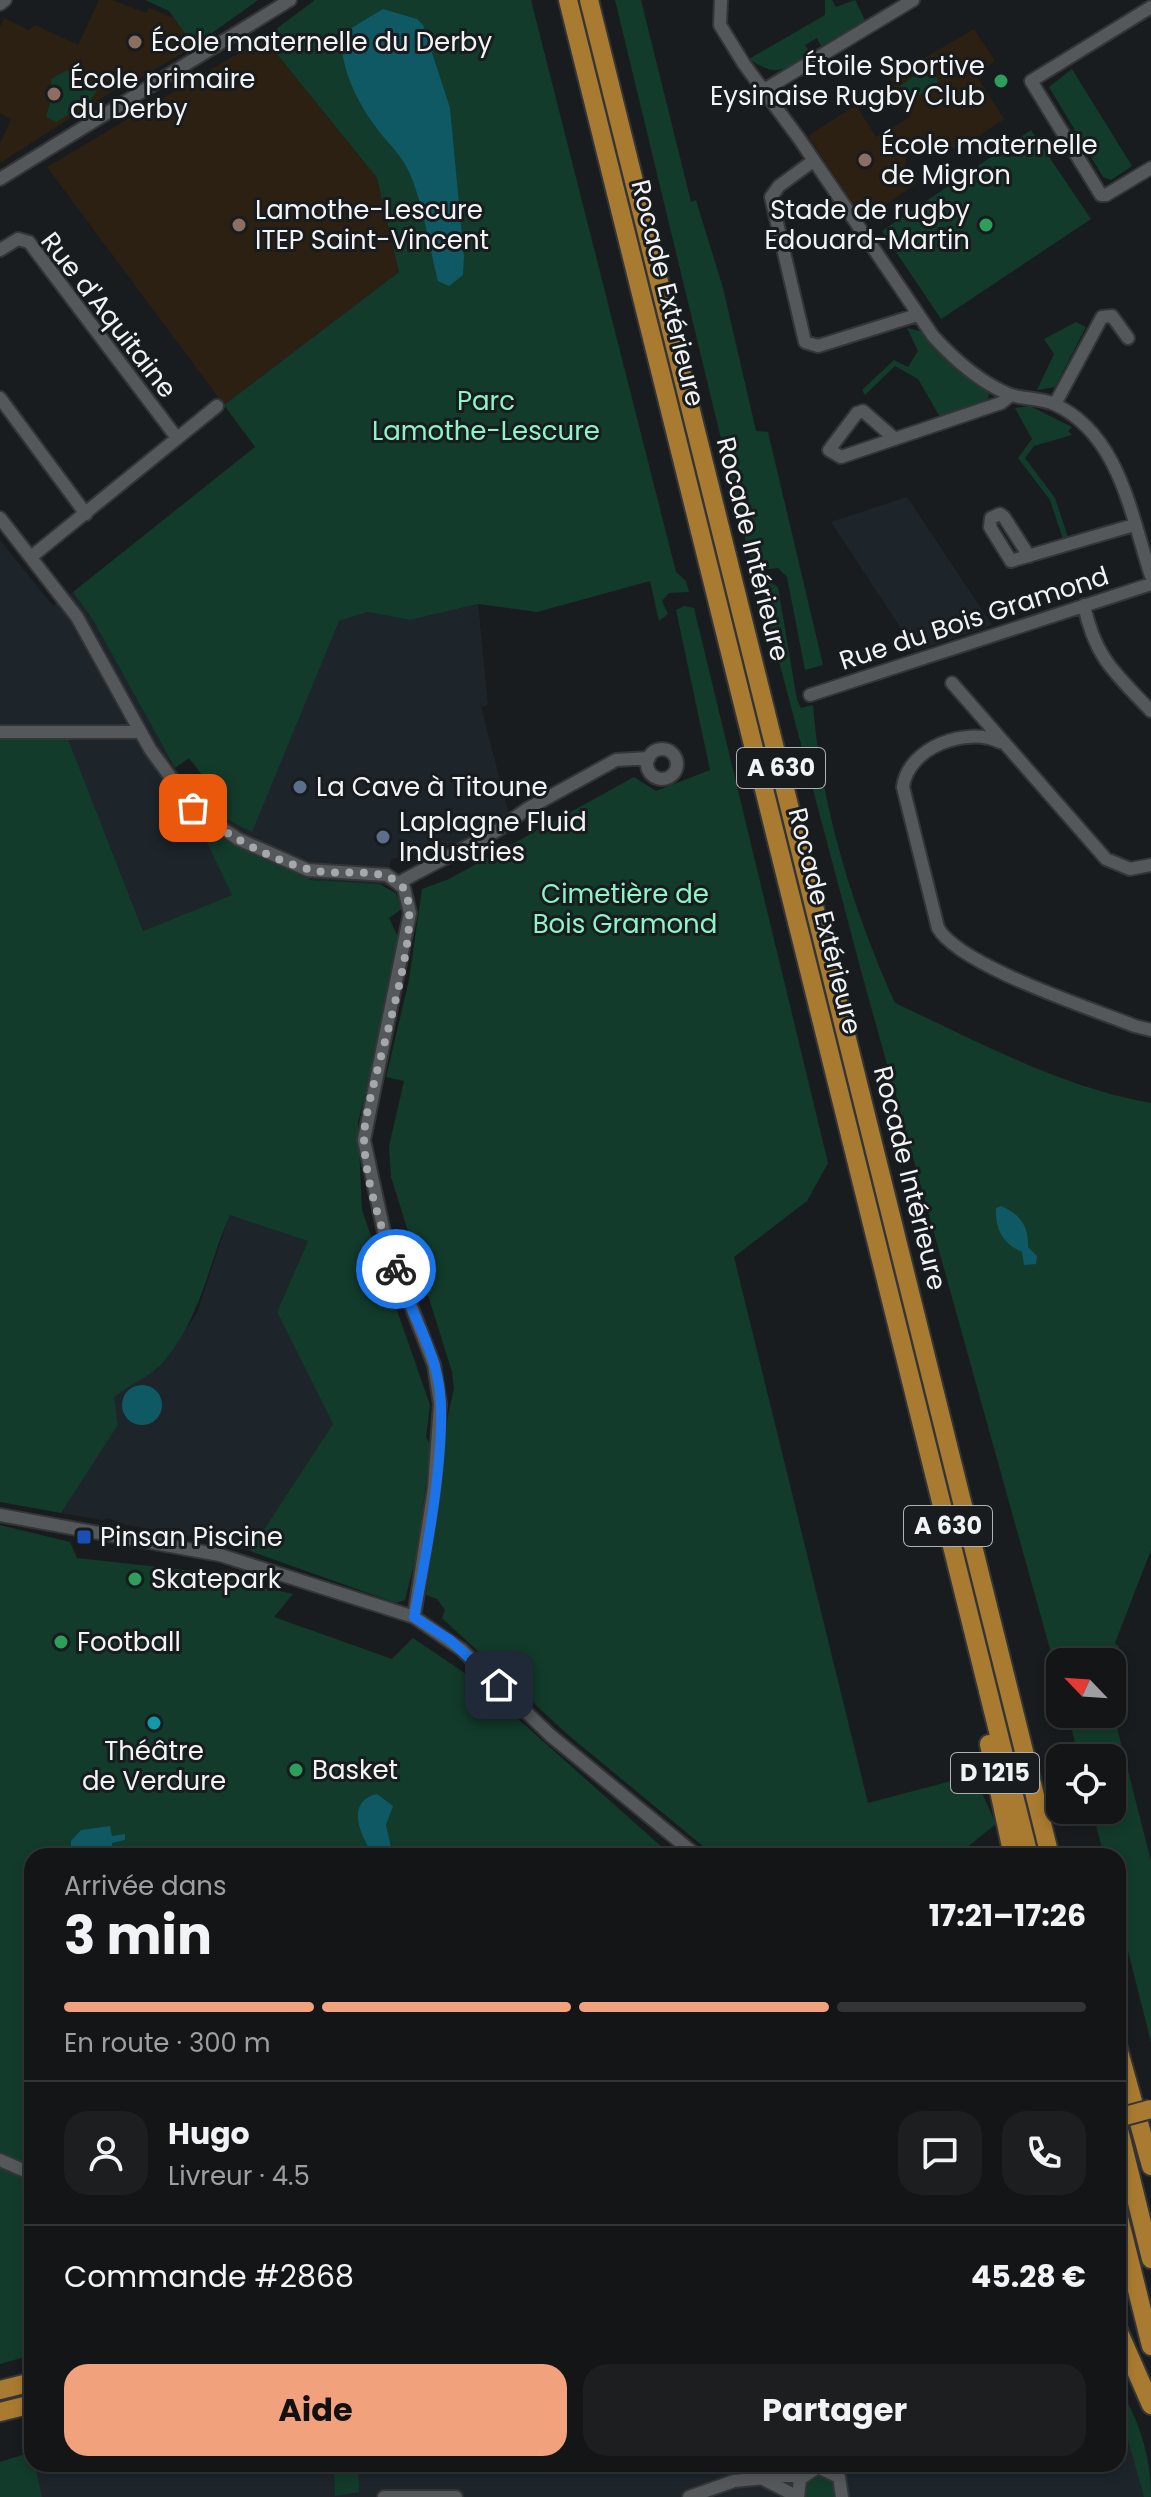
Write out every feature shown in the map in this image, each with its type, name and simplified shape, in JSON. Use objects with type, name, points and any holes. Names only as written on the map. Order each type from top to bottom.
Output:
[{"type":"highway","name":"Rocade Extérieure","points":[[568,0],[1027,1848]]},
{"type":"highway","name":"Rocade Intérieure","points":[[589,0],[1048,1848]]},
{"type":"highway","name":"D 1215","points":[[989,1690],[983,1721],[1011,1848]]},
{"type":"highway","points":[[1126,2077],[1151,2166]]},
{"type":"highway","points":[[1126,2116],[1151,2109]]},
{"type":"highway","points":[[1126,2126],[1151,2121]]},
{"type":"highway","points":[[1126,2159],[1151,2259]]},
{"type":"highway","points":[[1126,2246],[1151,2346]]},
{"type":"highway","points":[[1126,2348],[1151,2405]]},
{"type":"highway","points":[[0,2390],[24,2384]]},
{"type":"highway","points":[[0,2412],[24,2406]]},
{"type":"street","points":[[0,179],[290,0]]},
{"type":"street","points":[[721,0],[720,25],[917,315],[951,356],[1011,395],[1055,404],[1086,427],[1104,447],[1116,469],[1151,576]]},
{"type":"street","points":[[764,90],[913,0]]},
{"type":"street","points":[[1151,7],[1033,78],[1032,84],[1101,195],[1112,192],[1151,168]]},
{"type":"street","points":[[813,161],[779,186],[771,197],[805,342],[818,346],[917,315]]},
{"type":"street","name":"Rue d'Aquitaine","points":[[0,250],[18,239],[27,240],[177,438]]},
{"type":"street","points":[[1055,404],[1102,317],[1112,316],[1128,338]]},
{"type":"street","points":[[895,439],[863,411],[857,413],[829,450],[841,457],[895,439],[1001,403],[1011,395]]},
{"type":"street","points":[[0,398],[86,514]]},
{"type":"street","points":[[31,557],[217,406]]},
{"type":"street","points":[[0,518],[95,645],[140,732],[183,797],[205,818],[238,839],[308,870],[387,875],[408,895],[410,913],[391,1025],[368,1112],[364,1140],[386,1241],[439,1384],[438,1456],[414,1617]]},
{"type":"street","points":[[1029,556],[1134,525]]},
{"type":"street","name":"Rue du Bois Gramond","points":[[810,695],[1151,584]]},
{"type":"street","points":[[1084,605],[1089,631],[1102,659],[1151,711]]},
{"type":"street","points":[[952,683],[1000,742],[1106,859],[1130,869],[1151,865]]},
{"type":"street","points":[[0,732],[140,732]]},
{"type":"street","points":[[1000,742],[986,735],[963,736],[924,753],[904,779],[938,928],[945,940],[972,958],[1151,1030]]},
{"type":"street","points":[[398,883],[498,830],[527,809],[616,760],[649,758]]},
{"type":"street","points":[[0,1515],[220,1555],[414,1617],[462,1650],[584,1765],[687,1848]]},
{"type":"street","points":[[0,2160],[24,2170]]},
{"type":"street","points":[[689,2497],[734,2481],[809,2472]]},
{"type":"street","points":[[762,2479],[798,2497],[798,2486],[804,2474]]},
{"type":"street","points":[[842,2488],[856,2497]]},
{"type":"street","points":[[384,2497],[456,2497]]},
{"type":"shaded area","points":[[99,0],[112,0],[146,13],[149,8],[174,18],[194,46],[127,86],[119,87],[0,163],[0,144],[11,119],[0,113],[0,27],[4,18],[28,30],[35,25],[78,45]]},
{"type":"shaded area","points":[[974,29],[995,61],[976,75],[1004,119],[958,150],[927,140],[913,155],[907,154],[905,165],[917,183],[864,220],[808,136],[856,105],[876,137],[910,117],[890,78]]},
{"type":"shaded area","name":"Lamothe-Lescure ITEP Saint-Vincent","points":[[264,38],[377,178],[399,272],[224,405],[47,167]]},
{"type":"shaded area","points":[[907,497],[992,625],[916,651],[831,522]]},
{"type":"shaded area","points":[[0,540],[53,606],[73,592],[93,620],[175,768],[214,813],[339,621],[368,612],[410,620],[478,604],[488,705],[481,707],[509,815],[472,837],[436,851],[391,859],[386,885],[311,880],[202,829],[232,895],[143,931],[68,739],[0,738]]},
{"type":"shaded area","points":[[230,1214],[308,1241],[277,1312],[333,1424],[250,1551],[209,1539],[126,1525],[108,1518],[102,1520],[61,1513],[118,1425],[113,1397],[136,1379],[158,1369],[197,1313]]},
{"type":"shaded area","points":[[1126,2434],[1144,2497],[0,2497],[0,2462],[24,2454],[24,2472],[1126,2472]]},
{"type":"green space","points":[[145,0],[258,0],[194,46],[169,11]]},
{"type":"green space","name":"Parc Lamothe-Lescure","points":[[315,0],[531,0],[676,572],[686,581],[689,592],[669,593],[662,601],[668,614],[659,621],[650,581],[537,612],[478,604],[410,620],[368,612],[339,621],[252,832],[214,813],[196,795],[209,784],[189,758],[175,768],[93,620],[73,592],[255,447],[224,405],[399,272],[377,178],[264,38]]},
{"type":"green space","points":[[615,0],[641,0],[691,202],[696,200],[723,288],[756,431],[768,432],[823,665],[805,670],[787,577],[778,568],[753,571]]},
{"type":"green space","points":[[825,0],[832,0],[836,7],[855,0],[865,20],[821,46],[817,38],[805,45],[810,53],[780,70],[767,68],[749,59],[825,15]]},
{"type":"green space","points":[[929,65],[939,81],[911,101],[900,86]]},
{"type":"green space","points":[[1072,69],[1132,166],[1111,180],[1103,177],[1049,87]]},
{"type":"green space","points":[[67,70],[82,82],[99,86],[90,102],[56,122],[46,117],[52,96],[51,79]]},
{"type":"green space","name":"Stade de rugby Edouard-Martin","points":[[1031,130],[1091,219],[941,319],[882,231]]},
{"type":"green space","points":[[1076,322],[1086,327],[1055,387],[1037,390],[1054,354],[1044,339]]},
{"type":"green space","points":[[907,328],[920,331],[956,370],[989,392],[988,399],[940,417],[918,379],[895,366],[865,395],[862,390],[894,360],[908,367],[918,351]]},
{"type":"green space","points":[[1030,406],[1072,427],[1068,431],[1072,435],[1034,446],[1025,458],[1055,498],[1068,537],[1063,539],[1050,500],[1018,458],[1032,439],[1015,408]]},
{"type":"green space","points":[[772,583],[778,587],[797,700],[801,708],[813,705],[823,782],[841,857],[866,932],[895,1003],[1052,1074],[1117,1096],[1151,1103],[1151,1550],[1115,1643],[1118,1648],[1050,1648],[863,978],[759,586]]},
{"type":"green space","name":"Cimetière de Bois Gramond","points":[[684,606],[694,608],[828,1163],[807,1201],[734,1257],[868,1803],[974,1775],[996,1824],[966,1848],[705,1848],[567,1734],[442,1618],[445,1610],[437,1599],[426,1595],[448,1415],[454,1389],[452,1372],[391,1177],[389,1146],[404,1081],[386,1077],[409,980],[422,889],[449,879],[634,777],[656,791],[710,770],[676,610]]},
{"type":"green space","points":[[0,738],[68,739],[143,931],[232,895],[200,828],[311,880],[379,884],[396,893],[402,909],[389,918],[399,939],[380,1040],[358,1122],[362,1210],[430,1405],[426,1437],[431,1446],[417,1552],[405,1600],[396,1603],[250,1551],[333,1424],[277,1312],[308,1241],[230,1215],[185,1330],[160,1366],[114,1397],[118,1425],[61,1513],[0,1502]]},
{"type":"green space","points":[[0,1525],[70,1542],[77,1558],[185,1570],[293,1594],[274,1617],[392,1659],[413,1638],[472,1678],[663,1848],[24,1848],[24,2357],[0,2364]]},
{"type":"green space","points":[[1072,1728],[1117,1728],[1121,1744],[1076,1744]]},
{"type":"green space","points":[[1126,1763],[1151,1861],[1151,2042],[1126,1944],[1126,1848],[1102,1848],[1096,1824],[1126,1824]]},
{"type":"green space","points":[[1126,2400],[1142,2439],[1149,2467],[1151,2497],[1144,2497],[1126,2434]]},
{"type":"green space","points":[[24,2454],[24,2472],[36,2472],[42,2497],[0,2497],[0,2462]]},
{"type":"green space","points":[[334,2472],[358,2472],[359,2492],[335,2496]]},
{"type":"green space","points":[[823,2475],[835,2484],[835,2497],[805,2497],[808,2479]]},
{"type":"water","points":[[383,9],[417,19],[423,25],[450,108],[464,257],[463,275],[449,286],[438,281],[423,213],[410,174],[367,114],[354,91],[342,54],[341,41],[350,29]]},
{"type":"water","points":[[1001,1206],[1022,1222],[1028,1247],[1037,1256],[1036,1264],[1024,1265],[1022,1252],[1001,1234],[996,1208]]},
{"type":"water","points":[[142,1385],[156,1391],[162,1405],[156,1419],[142,1425],[128,1419],[122,1405],[128,1391]]},
{"type":"water","points":[[377,1794],[393,1806],[386,1825],[391,1848],[369,1848],[364,1839],[358,1812],[367,1798]]},
{"type":"water","points":[[110,1826],[112,1836],[125,1834],[125,1840],[112,1843],[112,1848],[71,1848],[71,1841],[81,1830]]},
{"type":"way so far","points":[[193,808],[238,839],[298,866],[318,872],[387,875],[408,895],[411,903],[401,974],[364,1140],[376,1203],[396,1269]]},
{"type":"place","name":"École maternelle du Derby","points":[[135,42]]},
{"type":"place","name":"Étoile Sportive Eysinaise Rugby Club","points":[[1001,81]]},
{"type":"place","name":"École primaire du Derby","points":[[54,94]]},
{"type":"place","name":"École maternelle de Migron","points":[[865,160]]},
{"type":"place","name":"Lamothe-Lescure ITEP Saint-Vincent","points":[[239,225]]},
{"type":"place","name":"Stade de rugby Edouard-Martin","points":[[986,225]]},
{"type":"place","name":"La Cave à Titoune","points":[[300,787]]},
{"type":"place","name":"Laplagne Fluid Industries","points":[[383,837]]},
{"type":"place","name":"Pinsan Piscine","points":[[84,1537]]},
{"type":"place","name":"Skatepark","points":[[135,1579]]},
{"type":"place","name":"Football","points":[[61,1642]]},
{"type":"place","name":"Théâtre de Verdure","points":[[154,1723]]},
{"type":"place","name":"Basket","points":[[296,1770]]},
{"type":"route","points":[[396,1269],[439,1384],[440,1425],[434,1488],[414,1617],[450,1640],[499,1685]]}]
